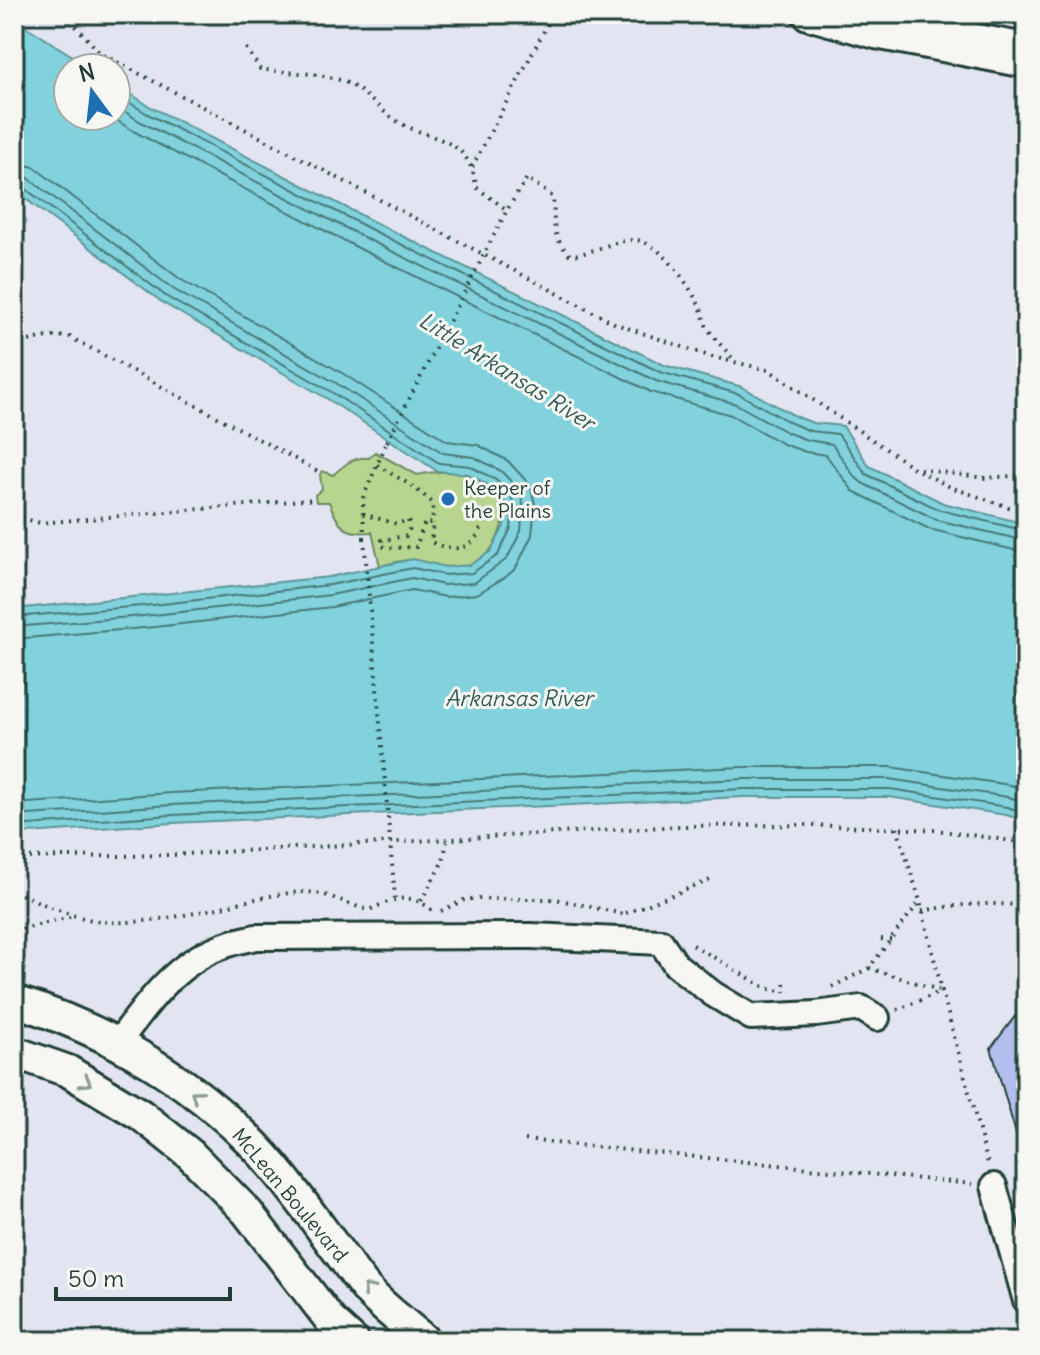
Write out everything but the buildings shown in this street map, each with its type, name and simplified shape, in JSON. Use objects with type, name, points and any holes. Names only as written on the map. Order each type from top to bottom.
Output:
[{"type":"main road","points":[[818,17],[890,36],[1026,62]]},
{"type":"main road","name":"McLean Boulevard","points":[[14,1001],[52,1013],[117,1044],[159,1068],[203,1100],[245,1136],[290,1188],[369,1293],[425,1341]]},
{"type":"main road","points":[[14,1052],[68,1071],[141,1115],[190,1154],[247,1212],[331,1321],[353,1341]]},
{"type":"street","points":[[818,17],[860,15],[1026,46]]},
{"type":"street","points":[[117,1044],[148,1001],[179,970],[219,947],[256,937],[532,936],[661,942],[676,965],[713,994],[751,1017],[861,1008],[877,1018]]},
{"type":"street","points":[[994,1186],[1016,1231],[1026,1301]]},
{"type":"path","points":[[65,14],[100,53],[577,304],[616,324],[712,357],[769,370],[914,468],[950,487],[1026,513]]},
{"type":"path","points":[[472,167],[553,14]]},
{"type":"path","points":[[246,48],[260,69],[302,73],[347,83],[399,123],[435,135],[459,148],[472,167],[476,187],[507,210]]},
{"type":"path","points":[[395,898],[363,498],[387,442],[507,210],[527,178],[553,197],[554,232],[558,243],[570,255],[585,255],[623,241],[640,240],[658,250],[682,278],[701,309],[707,327],[736,362]]},
{"type":"path","points":[[14,346],[54,335],[70,337],[321,473]]},
{"type":"path","points":[[377,465],[432,502],[431,542],[444,548],[458,550],[478,537],[484,526],[486,510]]},
{"type":"path","points":[[914,468],[985,478],[1026,475]]},
{"type":"path","points":[[14,516],[40,523],[315,499]]},
{"type":"path","points":[[363,514],[397,524],[408,520],[410,528],[406,536],[382,540],[381,545],[386,548],[416,547],[425,522],[433,524]]},
{"type":"path","points":[[14,858],[170,855],[681,826],[897,828],[936,830],[1026,843]]},
{"type":"path","points":[[525,1140],[994,1186],[920,901],[897,828]]},
{"type":"path","points":[[421,901],[443,861],[447,841]]},
{"type":"path","points":[[624,914],[713,879]]},
{"type":"path","points":[[14,891],[49,907],[106,922],[149,920],[307,892],[369,910],[395,898],[421,901],[435,914],[466,899],[556,899],[639,917]]},
{"type":"path","points":[[825,990],[869,968],[920,901]]},
{"type":"path","points":[[922,911],[959,903],[1026,906]]},
{"type":"path","points":[[14,931],[76,916]]},
{"type":"path","points":[[881,939],[891,940]]},
{"type":"path","points":[[688,943],[766,988],[797,993]]},
{"type":"path","points":[[869,968],[942,991]]},
{"type":"path","points":[[784,983],[785,992]]},
{"type":"path","points":[[877,1018],[942,991]]},
{"type":"green space","points":[[375,452],[417,475],[443,472],[466,474],[495,492],[505,502],[504,515],[497,539],[484,557],[462,566],[443,567],[416,560],[380,566],[372,532],[354,532],[343,527],[329,502],[316,502],[315,495],[322,489],[322,471],[333,475],[350,462],[369,458]]},
{"type":"water","points":[[14,14],[27,27],[66,52],[52,52],[52,132],[132,132],[132,95],[378,224],[664,365],[742,387],[813,423],[843,426],[869,466],[943,503],[1026,524],[1026,821],[1006,815],[889,797],[744,797],[172,823],[14,834],[14,609],[329,577],[413,559],[446,567],[470,565],[491,551],[504,526],[505,502],[492,487],[468,474],[437,471],[326,398],[163,303],[14,190]]},
{"type":"place","name":"Keeper of the Plains","points":[[448,499]]},
{"type":"water label","name":"Little Arkansas River","points":[[507,371]]},
{"type":"water label","name":"Arkansas River","points":[[519,698]]}]
